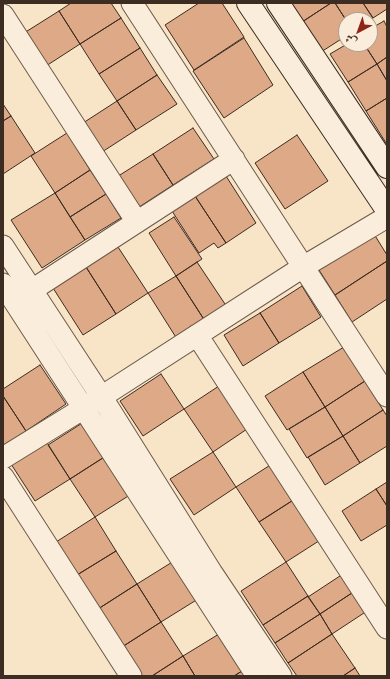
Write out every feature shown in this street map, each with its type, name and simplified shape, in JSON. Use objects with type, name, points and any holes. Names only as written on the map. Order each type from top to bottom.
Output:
[{"type":"main road","points":[[248,3],[387,210]]},
{"type":"main road","points":[[278,3],[387,167]]},
{"type":"street","points":[[132,3],[387,396]]},
{"type":"street","points":[[3,15],[137,222]]},
{"type":"street","points":[[32,290],[234,159]]},
{"type":"street","points":[[3,458],[84,408],[303,267],[387,217]]},
{"type":"street","points":[[3,246],[101,396],[212,573],[281,676]]},
{"type":"street","points":[[3,284],[257,676]]},
{"type":"street","points":[[197,335],[387,628]]},
{"type":"street","points":[[3,477],[131,676]]},
{"type":"building","points":[[71,3],[111,3],[121,18],[80,44],[59,11]]},
{"type":"building","points":[[199,3],[222,3],[244,37],[194,70],[165,25]]},
{"type":"building","points":[[289,3],[331,3],[302,22]]},
{"type":"building","points":[[331,3],[335,3],[341,12],[338,12],[338,41],[321,52],[302,22]]},
{"type":"building","points":[[335,3],[363,3],[369,12],[341,12]]},
{"type":"building","points":[[363,3],[387,3],[387,9],[378,15],[378,12],[369,12]]},
{"type":"building","points":[[59,11],[80,44],[46,66],[24,33]]},
{"type":"building","points":[[121,18],[140,48],[99,74],[80,44]]},
{"type":"building","points":[[384,21],[387,27],[387,57],[377,64],[369,52],[378,52],[378,24]]},
{"type":"building","points":[[244,38],[273,85],[224,118],[193,71]]},
{"type":"building","points":[[140,48],[157,75],[117,101],[99,74]]},
{"type":"building","points":[[338,49],[338,52],[369,52],[377,64],[348,82],[330,54]]},
{"type":"building","points":[[387,57],[387,81],[377,64]]},
{"type":"building","points":[[377,64],[387,81],[387,98],[366,111],[348,82]]},
{"type":"building","points":[[157,75],[177,104],[136,130],[117,101]]},
{"type":"building","points":[[387,98],[387,142],[386,143],[366,111]]},
{"type":"building","points":[[117,101],[136,130],[102,152],[83,123]]},
{"type":"building","points":[[3,104],[11,116],[3,121]]},
{"type":"building","points":[[11,116],[35,153],[3,174],[3,121]]},
{"type":"building","points":[[193,128],[214,159],[173,185],[153,154]]},
{"type":"building","points":[[67,133],[90,170],[55,193],[31,156]]},
{"type":"building","points":[[297,135],[328,181],[285,209],[255,163]]},
{"type":"building","points":[[153,154],[173,185],[133,211],[112,180]]},
{"type":"building","points":[[90,170],[106,194],[70,217],[55,193]]},
{"type":"building","points":[[226,176],[256,223],[226,243],[195,196]]},
{"type":"building","points":[[55,193],[85,240],[42,268],[11,220]]},
{"type":"building","points":[[106,194],[121,218],[85,240],[70,217]]},
{"type":"building","points":[[195,196],[226,243],[218,248],[214,243],[199,253],[172,211]]},
{"type":"building","points":[[174,217],[202,259],[176,276],[149,233]]},
{"type":"building","points":[[374,234],[387,255],[387,261],[335,295],[319,270]]},
{"type":"building","points":[[118,247],[148,293],[116,314],[86,267]]},
{"type":"building","points":[[387,261],[387,299],[352,322],[335,295]]},
{"type":"building","points":[[197,262],[227,307],[205,321],[176,276]]},
{"type":"building","points":[[86,267],[116,314],[83,335],[53,288]]},
{"type":"building","points":[[176,276],[205,321],[177,339],[148,293]]},
{"type":"building","points":[[302,286],[321,317],[279,343],[260,313]]},
{"type":"building","points":[[260,313],[279,343],[243,366],[224,335]]},
{"type":"building","points":[[344,347],[365,381],[325,407],[303,372]]},
{"type":"building","points":[[40,365],[66,404],[26,431],[3,396],[3,389]]},
{"type":"building","points":[[303,372],[325,407],[287,430],[265,396]]},
{"type":"building","points":[[161,374],[184,409],[143,436],[120,401]]},
{"type":"building","points":[[365,381],[383,410],[343,436],[325,407]]},
{"type":"building","points":[[225,382],[253,425],[213,452],[184,409]]},
{"type":"building","points":[[3,396],[26,431],[3,446]]},
{"type":"building","points":[[325,407],[343,436],[307,458],[289,429]]},
{"type":"building","points":[[383,410],[387,416],[387,446],[360,463],[343,436]]},
{"type":"building","points":[[87,420],[109,454],[70,479],[48,445]]},
{"type":"building","points":[[343,436],[360,463],[325,485],[308,457]]},
{"type":"building","points":[[46,441],[70,479],[35,501],[11,464]]},
{"type":"building","points":[[213,452],[236,487],[194,515],[170,479]]},
{"type":"building","points":[[109,454],[133,493],[95,517],[70,479]]},
{"type":"building","points":[[275,462],[298,497],[259,522],[236,487]]},
{"type":"building","points":[[387,482],[387,506],[376,489]]},
{"type":"building","points":[[376,489],[387,506],[387,525],[361,541],[342,511]]},
{"type":"building","points":[[298,497],[325,537],[286,562],[259,522]]},
{"type":"building","points":[[95,517],[116,551],[77,575],[56,542]]},
{"type":"building","points":[[116,551],[137,584],[98,609],[77,575]]},
{"type":"building","points":[[174,561],[198,599],[161,622],[137,584]]},
{"type":"building","points":[[286,562],[308,596],[263,625],[241,591]]},
{"type":"building","points":[[346,572],[358,589],[320,614],[308,597]]},
{"type":"building","points":[[137,584],[161,622],[122,647],[98,609]]},
{"type":"building","points":[[358,589],[370,609],[332,634],[320,614]]},
{"type":"building","points":[[308,596],[320,614],[275,643],[263,625]]},
{"type":"building","points":[[320,614],[332,634],[288,663],[275,643]]},
{"type":"building","points":[[161,622],[183,656],[152,676],[141,676],[122,647]]},
{"type":"building","points":[[219,634],[242,671],[234,676],[195,676],[183,656]]},
{"type":"building","points":[[332,634],[355,668],[343,676],[297,676],[288,663]]},
{"type":"building","points":[[183,656],[195,676],[152,676]]},
{"type":"building","points":[[355,668],[360,676],[343,676]]},
{"type":"building","points":[[242,671],[245,676],[234,676]]}]
